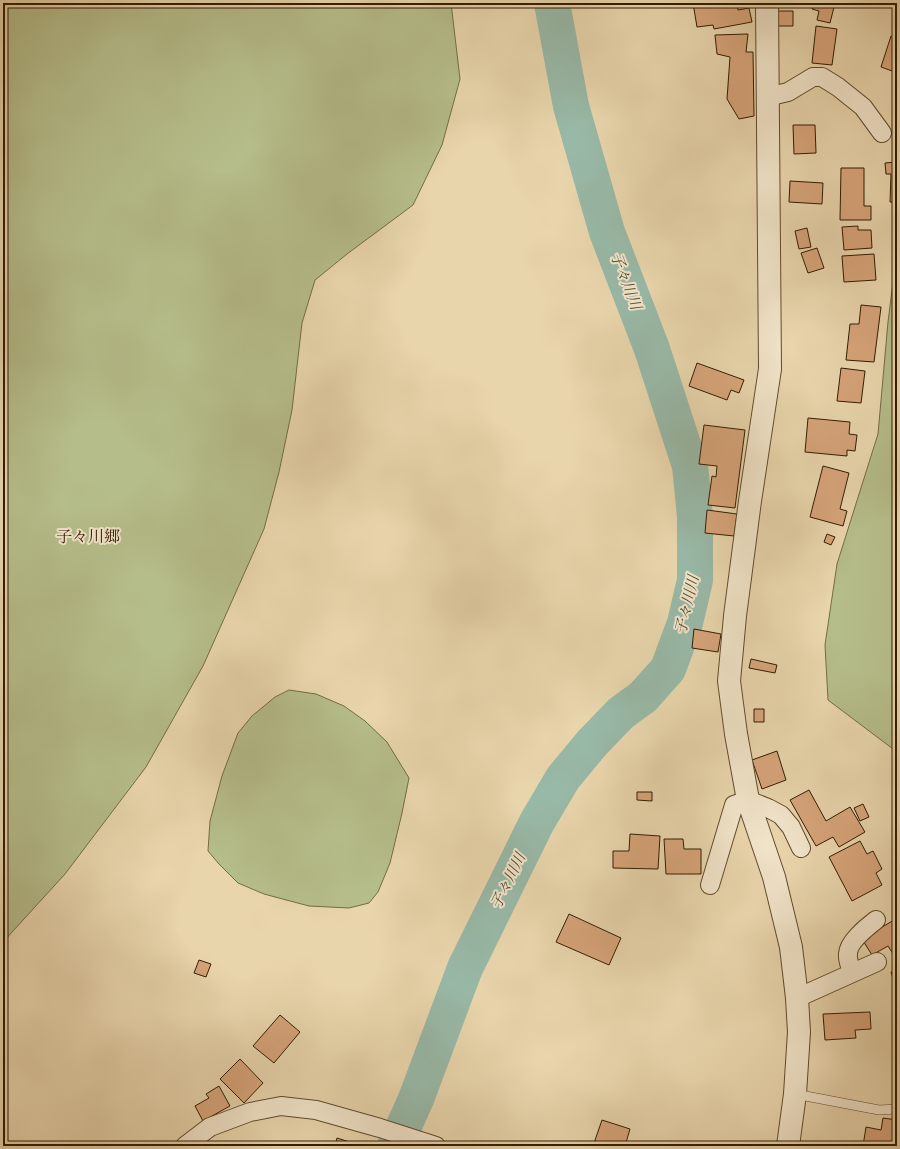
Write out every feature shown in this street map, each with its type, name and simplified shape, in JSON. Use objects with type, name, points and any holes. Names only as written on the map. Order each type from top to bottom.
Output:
[{"type":"street","points":[[767,3],[770,369],[748,516],[735,616],[729,681],[736,734],[748,800],[774,877],[791,947],[799,1032],[795,1094],[788,1146]]},
{"type":"street","points":[[767,97],[788,92],[813,77],[822,77],[838,87],[863,107],[882,133]]},
{"type":"street","points":[[710,885],[734,805],[748,800],[781,815],[791,827],[801,848]]},
{"type":"street","points":[[852,973],[847,955],[850,947],[861,933],[876,920]]},
{"type":"street","points":[[797,998],[877,962]]},
{"type":"street","points":[[185,1146],[210,1127],[250,1112],[281,1106],[316,1110],[436,1146]]},
{"type":"lane","points":[[795,1094],[879,1110],[897,1109]]},
{"type":"green space","points":[[3,3],[451,3],[460,79],[442,145],[413,205],[315,280],[302,323],[292,410],[279,472],[264,529],[203,666],[146,767],[65,874],[3,942]]},
{"type":"green space","points":[[897,250],[897,752],[828,700],[825,645],[837,564],[878,434],[888,322]]},
{"type":"green space","points":[[289,690],[316,694],[344,706],[365,721],[387,742],[409,778],[390,863],[378,892],[369,903],[349,908],[309,906],[264,894],[238,883],[208,851],[210,821],[222,776],[238,733],[252,716],[275,697]]},
{"type":"building","points":[[693,3],[737,3],[738,10],[749,8],[752,22],[714,29],[713,25],[697,27]]},
{"type":"building","points":[[814,3],[835,3],[830,23],[817,20],[819,11],[812,9]]},
{"type":"building","points":[[777,11],[793,11],[793,26],[777,26]]},
{"type":"building","points":[[816,26],[837,29],[832,65],[812,63]]},
{"type":"building","points":[[748,34],[746,52],[753,52],[754,116],[739,119],[727,99],[730,57],[717,54],[715,35]]},
{"type":"building","points":[[891,36],[897,38],[897,75],[895,72],[881,67]]},
{"type":"building","points":[[793,125],[815,125],[816,153],[794,154]]},
{"type":"building","points":[[896,162],[897,202],[890,202],[891,174],[886,174],[885,163]]},
{"type":"building","points":[[841,168],[864,168],[864,206],[871,206],[871,220],[840,220]]},
{"type":"building","points":[[790,181],[823,183],[822,204],[789,202]]},
{"type":"building","points":[[858,226],[858,230],[871,230],[872,248],[844,250],[842,227]]},
{"type":"building","points":[[807,228],[811,247],[799,249],[795,231]]},
{"type":"building","points":[[817,248],[824,268],[808,273],[801,253]]},
{"type":"building","points":[[874,254],[876,280],[844,282],[842,256]]},
{"type":"building","points":[[861,305],[881,307],[874,362],[846,360],[850,324],[859,324]]},
{"type":"building","points":[[697,363],[744,380],[739,393],[731,390],[727,400],[689,386]]},
{"type":"building","points":[[841,368],[865,371],[861,403],[837,401]]},
{"type":"building","points":[[808,418],[850,422],[849,434],[857,435],[855,451],[847,450],[847,456],[805,452]]},
{"type":"building","points":[[704,425],[745,430],[735,508],[708,505],[712,476],[716,477],[717,466],[699,464]]},
{"type":"building","points":[[823,466],[849,473],[840,509],[847,511],[843,526],[810,517]]},
{"type":"building","points":[[707,510],[737,514],[734,536],[705,533]]},
{"type":"building","points":[[827,534],[835,537],[831,545],[824,542]]},
{"type":"building","points":[[694,629],[721,634],[718,652],[692,648]]},
{"type":"building","points":[[751,659],[777,665],[775,673],[749,668]]},
{"type":"building","points":[[754,709],[764,709],[764,722],[754,722]]},
{"type":"building","points":[[777,751],[786,780],[762,789],[752,760]]},
{"type":"building","points":[[809,790],[826,821],[850,807],[865,832],[839,847],[833,837],[816,846],[790,800]]},
{"type":"building","points":[[637,792],[652,792],[652,801],[637,800]]},
{"type":"building","points":[[863,804],[869,817],[860,821],[854,808]]},
{"type":"building","points":[[630,834],[660,836],[658,869],[613,868],[613,851],[629,851]]},
{"type":"building","points":[[664,839],[683,839],[684,849],[701,849],[701,874],[666,874]]},
{"type":"building","points":[[860,841],[867,854],[873,851],[882,869],[876,873],[882,885],[852,901],[829,857]]},
{"type":"building","points":[[569,914],[621,938],[609,965],[556,942]]},
{"type":"building","points":[[894,920],[897,925],[897,960],[888,946],[872,955],[862,939]]},
{"type":"building","points":[[199,960],[211,964],[206,977],[194,973]]},
{"type":"building","points":[[897,970],[897,992],[891,972]]},
{"type":"building","points":[[870,1012],[871,1029],[855,1030],[856,1038],[825,1040],[823,1014]]},
{"type":"building","points":[[280,1015],[300,1032],[274,1063],[253,1046]]},
{"type":"building","points":[[240,1059],[263,1083],[244,1103],[220,1079]]},
{"type":"building","points":[[219,1086],[230,1106],[203,1121],[195,1106],[209,1098],[206,1094]]},
{"type":"building","points":[[883,1118],[897,1120],[897,1146],[863,1146],[866,1127],[881,1130]]},
{"type":"building","points":[[602,1120],[630,1129],[625,1146],[593,1146]]},
{"type":"building","points":[[337,1138],[362,1146],[335,1146]]},
{"type":"waterway","name":"子々川川","points":[[395,1146],[416,1099],[465,968],[537,822],[563,778],[592,743],[621,713],[643,697],[668,669],[685,623],[695,580],[695,516],[690,466],[652,349],[607,232],[571,106],[552,3]]},
{"type":"district","name":"子々川郷","points":[[88,536]]}]
